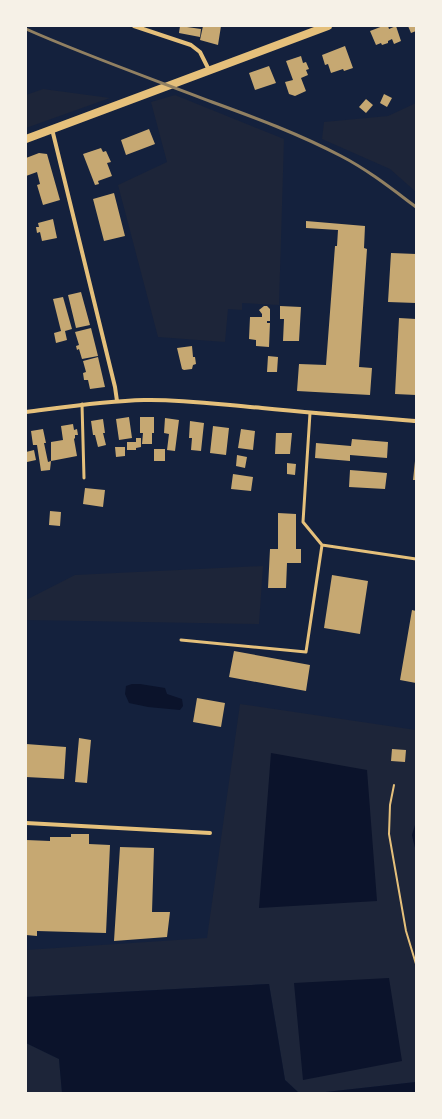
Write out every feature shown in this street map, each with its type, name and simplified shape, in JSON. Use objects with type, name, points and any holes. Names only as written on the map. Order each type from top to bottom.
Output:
[{"type":"main road","points":[[26,139],[328,26]]},
{"type":"street","points":[[134,26],[191,44],[200,52],[209,71]]},
{"type":"street","points":[[52,128],[115,387],[117,401]]},
{"type":"street","points":[[26,412],[82,404],[117,401],[176,400],[310,413],[416,421]]},
{"type":"street","points":[[26,823],[210,833]]},
{"type":"lane","points":[[82,404],[84,478]]},
{"type":"lane","points":[[310,413],[303,522],[322,545],[416,559]]},
{"type":"lane","points":[[181,640],[306,652],[322,545]]},
{"type":"path","points":[[394,785],[390,805],[389,834],[406,931],[416,964]]},
{"type":"shaded area","points":[[43,89],[110,98],[26,128],[26,95]]},
{"type":"shaded area","points":[[175,95],[284,139],[279,305],[242,303],[242,310],[228,309],[225,342],[158,337],[118,185],[167,162],[151,102]]},
{"type":"shaded area","points":[[416,103],[416,192],[390,169],[322,139],[324,122],[388,116]]},
{"type":"shaded area","points":[[263,566],[259,624],[26,620],[26,600],[75,575]]},
{"type":"shaded area","points":[[132,684],[165,688],[167,694],[182,699],[183,706],[180,710],[148,707],[129,703],[125,694],[126,686]]},
{"type":"shaded area","points":[[240,704],[416,730],[416,822],[412,835],[416,852],[416,1082],[317,1093],[299,1093],[285,1080],[269,984],[26,997],[26,950],[207,938]]},
{"type":"shaded area","points":[[271,753],[367,770],[377,901],[259,908]]},
{"type":"shaded area","points":[[416,822],[416,852],[412,835]]},
{"type":"shaded area","points":[[389,978],[402,1061],[303,1080],[294,983]]},
{"type":"shaded area","points":[[269,984],[285,1080],[299,1093],[62,1093],[59,1059],[26,1043],[26,997]]},
{"type":"shaded area","points":[[26,1043],[59,1059],[62,1093],[26,1093]]},
{"type":"shaded area","points":[[416,1082],[416,1093],[317,1093]]},
{"type":"building","points":[[180,26],[201,29],[200,37],[179,33]]},
{"type":"building","points":[[203,26],[221,26],[218,45],[200,40]]},
{"type":"building","points":[[383,26],[388,26],[389,29],[396,26],[401,41],[394,44],[392,39],[388,41],[388,43],[376,45],[370,31]]},
{"type":"building","points":[[408,26],[416,26],[416,31],[411,33]]},
{"type":"building","points":[[345,46],[353,68],[344,71],[343,69],[331,73],[328,64],[325,65],[322,55]]},
{"type":"building","points":[[301,56],[303,63],[306,62],[309,69],[306,70],[308,75],[301,78],[306,91],[295,96],[289,94],[285,82],[293,80],[286,61]]},
{"type":"building","points":[[269,66],[276,83],[255,90],[249,73]]},
{"type":"building","points":[[384,94],[392,98],[387,107],[380,103]]},
{"type":"building","points":[[366,99],[373,105],[366,113],[359,107]]},
{"type":"building","points":[[149,129],[155,144],[126,155],[121,140]]},
{"type":"building","points":[[101,148],[103,152],[106,151],[111,162],[107,163],[112,176],[98,181],[99,184],[95,185],[83,154]]},
{"type":"building","points":[[39,153],[47,154],[60,200],[43,205],[37,185],[40,184],[37,172],[26,176],[26,158]]},
{"type":"building","points":[[114,193],[125,236],[104,241],[93,199]]},
{"type":"building","points":[[53,219],[57,238],[42,241],[40,232],[37,233],[36,227],[39,227],[38,223]]},
{"type":"building","points":[[306,221],[365,226],[364,248],[367,249],[359,367],[372,368],[370,395],[297,391],[299,364],[326,365],[335,246],[337,246],[338,230],[306,228]]},
{"type":"building","points":[[391,253],[416,254],[416,303],[388,302]]},
{"type":"building","points":[[81,292],[90,325],[76,328],[68,295]]},
{"type":"building","points":[[63,297],[72,329],[65,331],[67,340],[56,343],[54,333],[61,331],[53,299]]},
{"type":"building","points":[[264,306],[267,306],[270,309],[270,321],[267,321],[267,323],[270,323],[269,347],[256,346],[256,340],[249,339],[250,317],[262,317],[259,310]]},
{"type":"building","points":[[280,306],[301,307],[299,341],[283,341],[284,319],[280,319]]},
{"type":"building","points":[[399,318],[416,319],[416,395],[395,394]]},
{"type":"building","points":[[91,328],[98,356],[82,359],[79,349],[77,350],[76,346],[79,345],[75,332]]},
{"type":"building","points":[[192,346],[193,357],[195,357],[196,364],[193,365],[192,369],[184,370],[182,369],[177,348]]},
{"type":"building","points":[[268,356],[278,357],[277,372],[267,372]]},
{"type":"building","points":[[98,357],[105,387],[90,389],[88,380],[84,380],[83,373],[86,372],[83,361]]},
{"type":"building","points":[[129,417],[132,438],[119,440],[116,419]]},
{"type":"building","points":[[140,417],[154,417],[152,444],[142,444],[143,433],[140,433]]},
{"type":"building","points":[[165,418],[179,420],[175,451],[167,450],[169,434],[164,433]]},
{"type":"building","points":[[103,419],[105,433],[103,433],[106,445],[98,447],[95,435],[93,435],[91,421]]},
{"type":"building","points":[[190,421],[204,423],[201,451],[191,450],[192,438],[189,438]]},
{"type":"building","points":[[73,424],[74,430],[77,429],[78,435],[75,435],[74,439],[77,456],[51,461],[51,442],[63,440],[61,426]]},
{"type":"building","points":[[213,426],[229,428],[226,455],[210,453]]},
{"type":"building","points":[[43,429],[48,462],[51,461],[50,470],[41,471],[37,445],[33,445],[31,431]]},
{"type":"building","points":[[241,429],[255,431],[253,450],[238,448]]},
{"type":"building","points":[[276,433],[292,433],[290,454],[275,454]]},
{"type":"building","points":[[136,438],[141,438],[141,447],[136,448],[136,450],[127,450],[127,442],[136,442]]},
{"type":"building","points":[[352,439],[388,442],[387,458],[350,455],[350,461],[315,458],[316,443],[351,446]]},
{"type":"building","points":[[115,447],[125,447],[125,456],[116,457]]},
{"type":"building","points":[[154,449],[165,449],[165,461],[154,461]]},
{"type":"building","points":[[34,450],[36,460],[27,462],[26,452]]},
{"type":"building","points":[[237,455],[247,457],[245,468],[236,466]]},
{"type":"building","points":[[415,461],[416,480],[413,480]]},
{"type":"building","points":[[287,463],[296,464],[295,475],[287,474]]},
{"type":"building","points":[[350,470],[387,473],[385,489],[349,487]]},
{"type":"building","points":[[233,474],[253,477],[251,491],[231,489]]},
{"type":"building","points":[[85,488],[105,490],[103,507],[83,504]]},
{"type":"building","points":[[50,511],[61,512],[60,526],[49,525]]},
{"type":"building","points":[[278,513],[296,514],[296,549],[301,549],[301,563],[287,563],[286,588],[268,588],[270,549],[278,549]]},
{"type":"building","points":[[332,575],[368,581],[360,634],[324,628]]},
{"type":"building","points":[[412,610],[416,611],[416,683],[400,680]]},
{"type":"building","points":[[234,651],[310,665],[306,691],[229,677]]},
{"type":"building","points":[[197,698],[225,703],[221,727],[193,722]]},
{"type":"building","points":[[79,738],[91,740],[87,783],[75,782]]},
{"type":"building","points":[[26,744],[66,747],[64,779],[26,777]]},
{"type":"building","points":[[392,749],[406,750],[405,762],[391,761]]},
{"type":"building","points":[[71,834],[89,834],[89,844],[110,845],[106,933],[37,931],[37,936],[26,935],[26,840],[50,841],[50,837],[71,837]]},
{"type":"building","points":[[120,847],[154,848],[152,912],[170,912],[167,937],[114,941]]},
{"type":"railway","points":[[26,29],[95,58],[293,133],[361,167],[416,207]]}]
